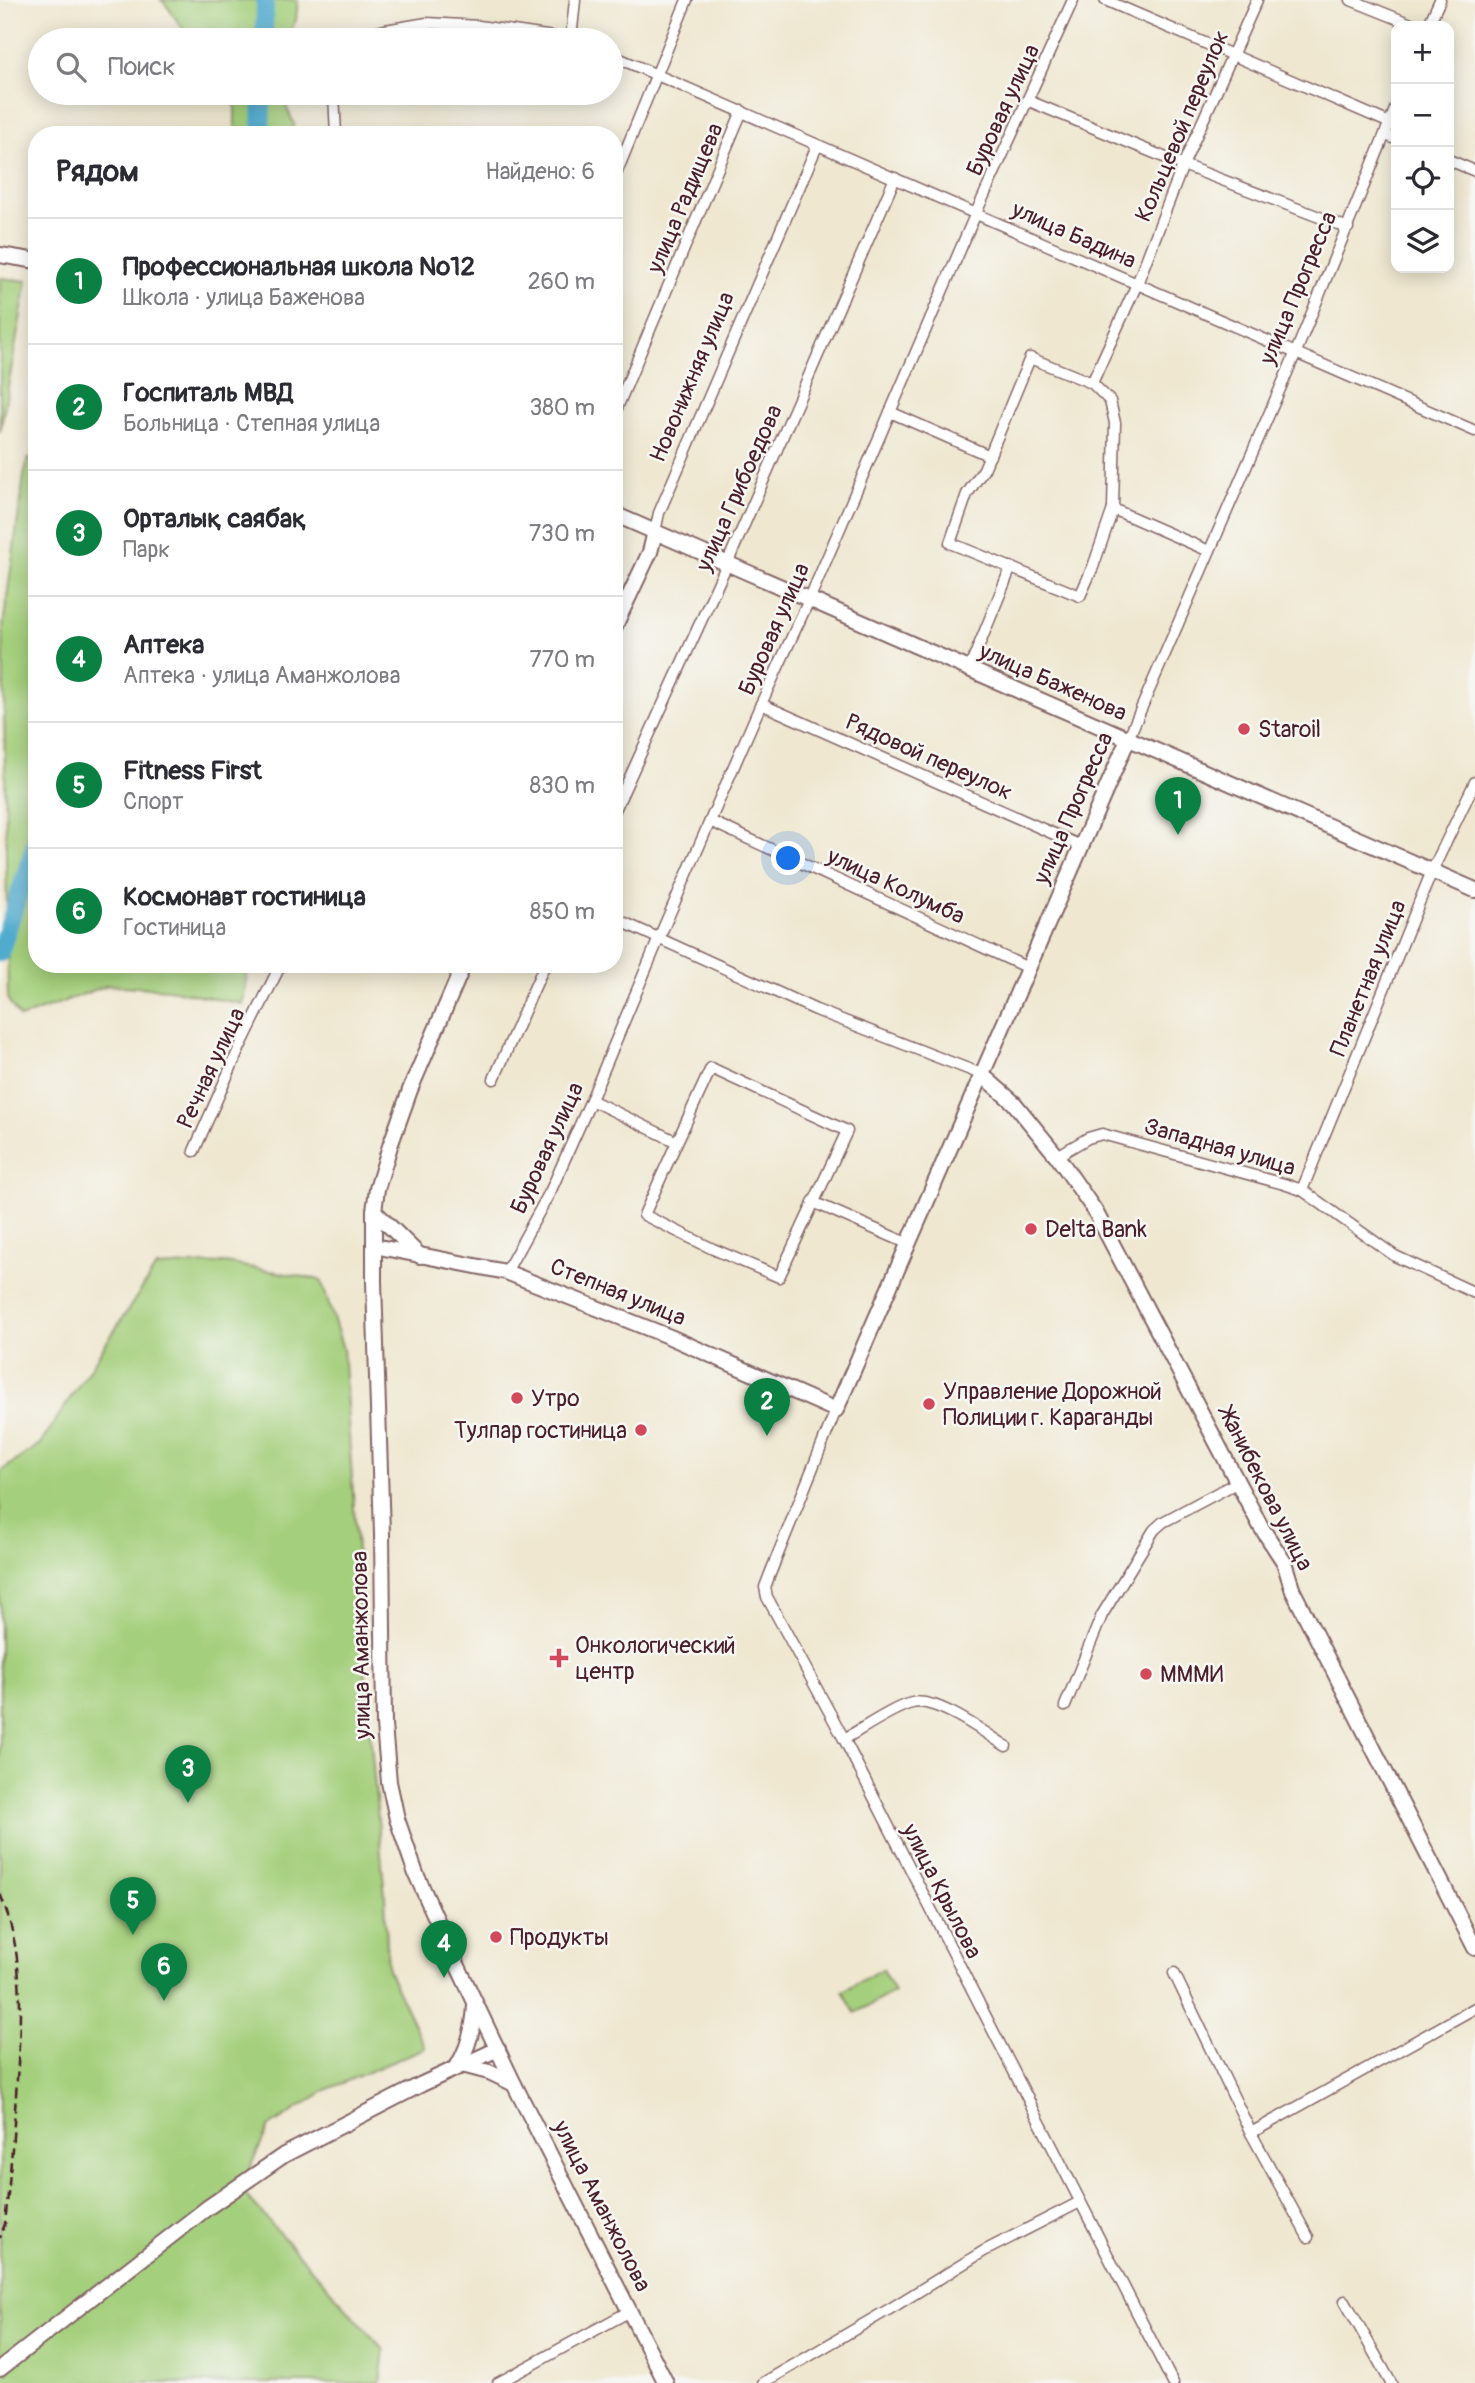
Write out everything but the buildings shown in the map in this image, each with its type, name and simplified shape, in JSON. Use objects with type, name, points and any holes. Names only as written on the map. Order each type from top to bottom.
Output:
[{"type":"main road","points":[[0,255],[28,260]]},
{"type":"main road","name":"улица Баженова","points":[[623,518],[1475,890]]},
{"type":"main road","name":"Новонижняя улица","points":[[623,609],[650,552],[655,532]]},
{"type":"main road","name":"улица Прогресса","points":[[836,1410],[1128,739]]},
{"type":"main road","points":[[374,1247],[377,1189],[390,1146],[410,1090],[460,973]]},
{"type":"main road","name":"Жанибекова улица","points":[[981,1074],[1014,1103],[1057,1156],[1095,1211],[1261,1527],[1284,1562],[1293,1591],[1475,1948]]},
{"type":"main road","points":[[374,1211],[421,1257]]},
{"type":"main road","name":"Степная улица","points":[[374,1247],[506,1272],[670,1337],[836,1410]]},
{"type":"main road","name":"улица Аманжолова","points":[[374,1247],[384,1725],[389,1782],[397,1819],[416,1874],[475,2003],[666,2383]]},
{"type":"main road","points":[[460,2066],[468,2049],[474,2024],[475,2003]]},
{"type":"main road","points":[[0,2369],[207,2208],[284,2155],[498,2049]]},
{"type":"main road","points":[[460,2066],[489,2072],[514,2084]]},
{"type":"street","points":[[573,28],[575,0]]},
{"type":"street","points":[[623,157],[687,0]]},
{"type":"street","name":"Буровая улица","points":[[506,1272],[551,1190],[976,213],[1073,0]]},
{"type":"street","points":[[1105,0],[1390,123]]},
{"type":"street","name":"Кольцевой переулок","points":[[1091,383],[1137,284],[1183,165],[1257,0]]},
{"type":"street","points":[[1351,0],[1404,21]]},
{"type":"street","points":[[1430,21],[1440,0]]},
{"type":"street","points":[[398,28],[427,23],[492,28]]},
{"type":"street","name":"улица Бадина","points":[[623,60],[1475,431]]},
{"type":"street","points":[[1029,101],[1183,165],[1348,228]]},
{"type":"street","points":[[335,105],[336,126]]},
{"type":"street","name":"улица Радищева","points":[[623,394],[742,111]]},
{"type":"street","name":"улица Прогресса","points":[[1128,739],[1296,352],[1390,123]]},
{"type":"street","points":[[1386,135],[1391,137]]},
{"type":"street","name":"Новонижняя улица","points":[[655,532],[659,513],[817,146]]},
{"type":"street","points":[[1454,162],[1475,171]]},
{"type":"street","name":"улица Грибоедова","points":[[623,792],[727,564],[895,178]]},
{"type":"street","points":[[1030,358],[1091,383],[1110,401],[1115,423],[1113,509],[1080,596],[950,543],[967,494],[990,456],[1030,358]]},
{"type":"street","points":[[890,412],[990,456]]},
{"type":"street","points":[[1113,509],[1209,551]]},
{"type":"street","points":[[969,670],[1011,567]]},
{"type":"street","name":"Рядовой переулок","points":[[761,704],[1081,846]]},
{"type":"street","name":"Планетная улица","points":[[1302,1190],[1432,872],[1475,782]]},
{"type":"street","name":"улица Колумба","points":[[710,821],[1028,968]]},
{"type":"street","points":[[623,922],[816,1010],[981,1074]]},
{"type":"street","name":"Речная улица","points":[[194,1151],[277,973]]},
{"type":"street","points":[[494,1079],[541,973]]},
{"type":"street","points":[[711,1068],[847,1131],[779,1277],[713,1249],[644,1215],[677,1142],[711,1068]]},
{"type":"street","points":[[591,1100],[677,1142]]},
{"type":"street","name":"Западная улица","points":[[1057,1156],[1102,1134],[1217,1164],[1302,1190],[1395,1256],[1475,1293]]},
{"type":"street","points":[[813,1202],[909,1244]]},
{"type":"street","name":"улица Крылова","points":[[836,1410],[765,1587],[771,1605],[844,1739],[1173,2383]]},
{"type":"street","points":[[1065,1706],[1102,1615],[1154,1530],[1163,1522],[1238,1482]]},
{"type":"street","points":[[844,1739],[907,1705],[921,1702],[935,1705],[1006,1746]]},
{"type":"street","points":[[1174,1973],[1251,2133],[1308,2237]]},
{"type":"street","points":[[1251,2133],[1475,2008]]},
{"type":"street","points":[[762,2383],[984,2251],[1080,2202]]},
{"type":"street","points":[[1345,2301],[1391,2383]]},
{"type":"street","points":[[498,2383],[630,2311]]},
{"type":"green space","points":[[160,0],[298,0],[296,20],[292,28],[182,28]]},
{"type":"green space","points":[[235,105],[285,105],[294,124],[294,126],[235,126]]},
{"type":"green space","points":[[0,278],[27,281],[0,432]]},
{"type":"green space","points":[[28,459],[28,973],[247,973],[243,1004],[169,989],[108,985],[20,1018],[8,1000],[3,626]]},
{"type":"green space","points":[[225,1263],[321,1280],[343,1349],[368,1710],[385,1897],[388,1970],[425,2048],[328,2089],[269,2127],[240,2189],[384,2350],[380,2383],[0,2383],[0,1472],[41,1443],[156,1267]]},
{"type":"green space","points":[[882,1969],[894,1992],[855,2013],[843,1991]]},
{"type":"waterway","points":[[264,28],[265,0]]},
{"type":"waterway","points":[[261,126],[262,105]]},
{"type":"waterway","points":[[0,953],[28,866]]},
{"type":"railway","points":[[0,1894],[14,1939],[20,2009],[10,2170],[5,2224],[0,2238]]},
{"type":"place","name":"Staroil","points":[[1244,729]]},
{"type":"place","name":"Профессиональная школа №12","points":[[1178,835]]},
{"type":"place","name":"Delta Bank","points":[[1031,1229]]},
{"type":"place","name":"Утро","points":[[517,1398]]},
{"type":"place","name":"Управление Дорожной Полиции г. Караганды","points":[[929,1404]]},
{"type":"place","name":"Тулпар гостиница","points":[[641,1430]]},
{"type":"place","name":"Госпиталь МВД","points":[[767,1436]]},
{"type":"place","name":"Онкологический центр","points":[[559,1658]]},
{"type":"place","name":"МММИ","points":[[1146,1674]]},
{"type":"place","name":"Орталық саябақ","points":[[188,1803]]},
{"type":"place","name":"Fitness First","points":[[133,1935]]},
{"type":"place","name":"Продукты","points":[[496,1937]]},
{"type":"place","name":"Аптека","points":[[444,1978]]},
{"type":"place","name":"Космонавт гостиница","points":[[164,2001]]}]
